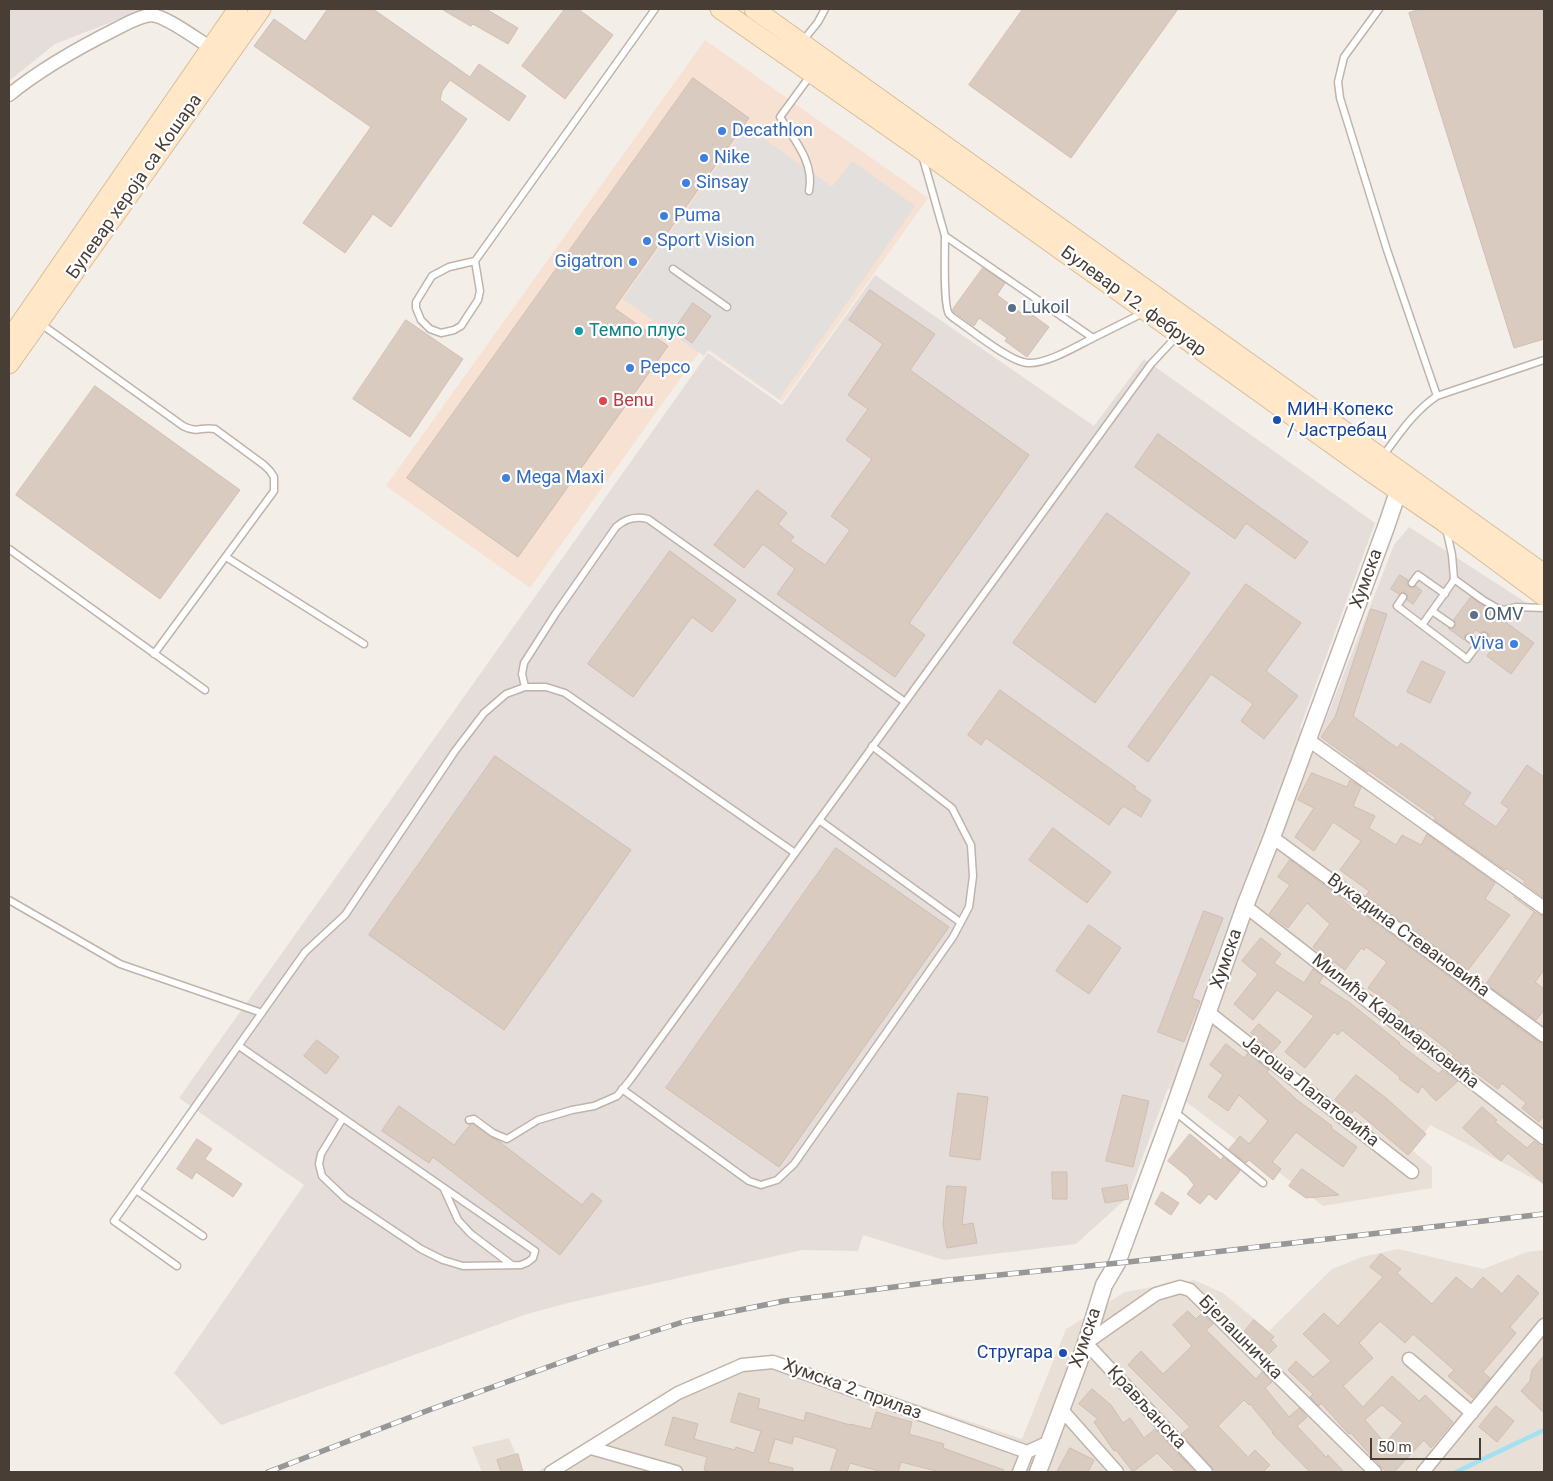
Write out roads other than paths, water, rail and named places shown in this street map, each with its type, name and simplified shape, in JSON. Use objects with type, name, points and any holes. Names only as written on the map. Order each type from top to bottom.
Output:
[{"type":"main road","name":"Булевар хероја са Кошара","points":[[9,340],[238,9]]},
{"type":"main road","name":"Булевар хероја са Кошара","points":[[9,364],[261,9]]},
{"type":"main road","name":"Булевар 12. фебруар","points":[[720,9],[817,65],[1401,483],[1544,574]]},
{"type":"main road","name":"Булевар 12. фебруар","points":[[754,9],[801,43],[817,65],[920,149],[1178,335],[1376,465]]},
{"type":"main road","name":"Булевар 12. фебруар","points":[[1401,483],[1444,522],[1544,596]]},
{"type":"street","points":[[9,95],[50,65],[148,12],[167,20],[210,48]]},
{"type":"street","name":"Хумска","points":[[1038,1472],[1086,1343],[1104,1285],[1117,1263],[1245,906],[1401,483]]},
{"type":"street","points":[[1307,739],[1544,908]]},
{"type":"street","name":"Вукадина Стевановића","points":[[1272,836],[1544,1036]]},
{"type":"street","name":"Милића Карамарковића","points":[[1245,906],[1544,1138]]},
{"type":"street","name":"Јагоша Лалатовића","points":[[1208,1012],[1412,1172]]},
{"type":"street","name":"Бјелашничка","points":[[1086,1343],[1156,1294],[1180,1288],[1190,1290],[1375,1472]]},
{"type":"street","points":[[1423,1472],[1544,1325]]},
{"type":"street","name":"Крављанска","points":[[1086,1343],[1206,1472]]},
{"type":"street","points":[[1409,1359],[1472,1413]]},
{"type":"street","name":"Хумска 2. прилаз","points":[[550,1472],[678,1393],[742,1365],[772,1362],[1026,1452]]},
{"type":"street","points":[[1061,1409],[1117,1472]]},
{"type":"street","points":[[1019,1472],[1026,1452],[1049,1442]]},
{"type":"street","points":[[591,1448],[676,1472]]},
{"type":"lane","points":[[475,261],[480,291],[478,300],[461,326],[441,333],[430,329],[421,320],[416,308],[416,302],[432,276],[449,267],[475,261],[655,9]]},
{"type":"lane","points":[[801,43],[818,22],[825,9]]},
{"type":"lane","points":[[1379,9],[1344,57],[1338,82],[1340,98],[1387,250],[1437,396]]},
{"type":"lane","points":[[809,191],[810,184],[807,165],[800,148],[780,117],[817,65]]},
{"type":"lane","points":[[920,149],[945,236],[945,286],[948,314],[1014,359],[1028,363],[1053,356],[1146,311]]},
{"type":"lane","points":[[945,236],[1093,338]]},
{"type":"lane","points":[[673,269],[728,307]]},
{"type":"lane","points":[[39,322],[183,426],[190,430],[214,429],[264,465],[274,478],[274,491],[154,654]]},
{"type":"lane","points":[[469,1120],[474,1119],[493,1133],[506,1139],[538,1120],[594,1106],[616,1096],[630,1080],[1151,364],[1178,335]]},
{"type":"lane","points":[[1376,465],[1419,410],[1437,396],[1544,360]]},
{"type":"lane","points":[[525,687],[522,674],[524,663],[556,614],[616,527],[626,520],[640,517],[648,519],[905,702]]},
{"type":"lane","points":[[1422,625],[1445,594],[1454,578],[1452,555],[1444,522]]},
{"type":"lane","points":[[9,549],[205,690]]},
{"type":"lane","points":[[226,557],[364,644]]},
{"type":"lane","points":[[1412,583],[1418,575],[1445,594]]},
{"type":"lane","points":[[1454,578],[1497,608],[1504,610],[1516,607],[1544,608]]},
{"type":"lane","points":[[1403,597],[1397,606],[1467,659],[1484,636]]},
{"type":"lane","points":[[1499,617],[1504,610]]},
{"type":"lane","points":[[1432,611],[1451,624]]},
{"type":"lane","points":[[1469,638],[1478,644]]},
{"type":"lane","points":[[177,1266],[114,1221],[305,952],[344,915],[454,751],[484,713],[506,694],[525,687],[546,687],[565,693],[795,853]]},
{"type":"lane","points":[[622,1089],[750,1181],[761,1186],[777,1180],[794,1164],[953,936],[968,907],[973,876],[971,845],[952,808],[872,746]]},
{"type":"lane","points":[[819,820],[960,922]]},
{"type":"lane","points":[[9,900],[120,964],[262,1013]]},
{"type":"lane","points":[[239,1046],[343,1118],[535,1251],[533,1258],[528,1262],[512,1265],[463,1266],[443,1260],[421,1249],[345,1198],[322,1176],[318,1164],[321,1154],[343,1118]]},
{"type":"lane","points":[[1173,1111],[1263,1183]]},
{"type":"lane","points":[[444,1188],[458,1220],[471,1234],[512,1265]]},
{"type":"lane","points":[[136,1190],[203,1236]]},
{"type":"waterway","points":[[1456,1472],[1544,1430]]},
{"type":"railway","points":[[268,1472],[429,1410],[595,1350],[686,1321],[784,1301],[949,1280],[1128,1262],[1544,1214]]},
{"type":"place","name":"Decathlon","points":[[722,131]]},
{"type":"place","name":"Nike","points":[[704,158]]},
{"type":"place","name":"Sinsay","points":[[686,183]]},
{"type":"place","name":"Puma","points":[[664,216]]},
{"type":"place","name":"Sport Vision","points":[[647,241]]},
{"type":"place","name":"Gigatron","points":[[633,262]]},
{"type":"place","name":"Lukoil","points":[[1012,308]]},
{"type":"place","name":"Темпо плус","points":[[579,331]]},
{"type":"place","name":"Pepco","points":[[630,368]]},
{"type":"place","name":"Benu","points":[[603,401]]},
{"type":"place","name":"МИН Копекс / Јастребац","points":[[1277,420]]},
{"type":"place","name":"Mega Maxi","points":[[506,478]]},
{"type":"place","name":"OMV","points":[[1474,615]]},
{"type":"place","name":"Viva","points":[[1514,644]]},
{"type":"place","name":"Стругара","points":[[1063,1353]]}]
